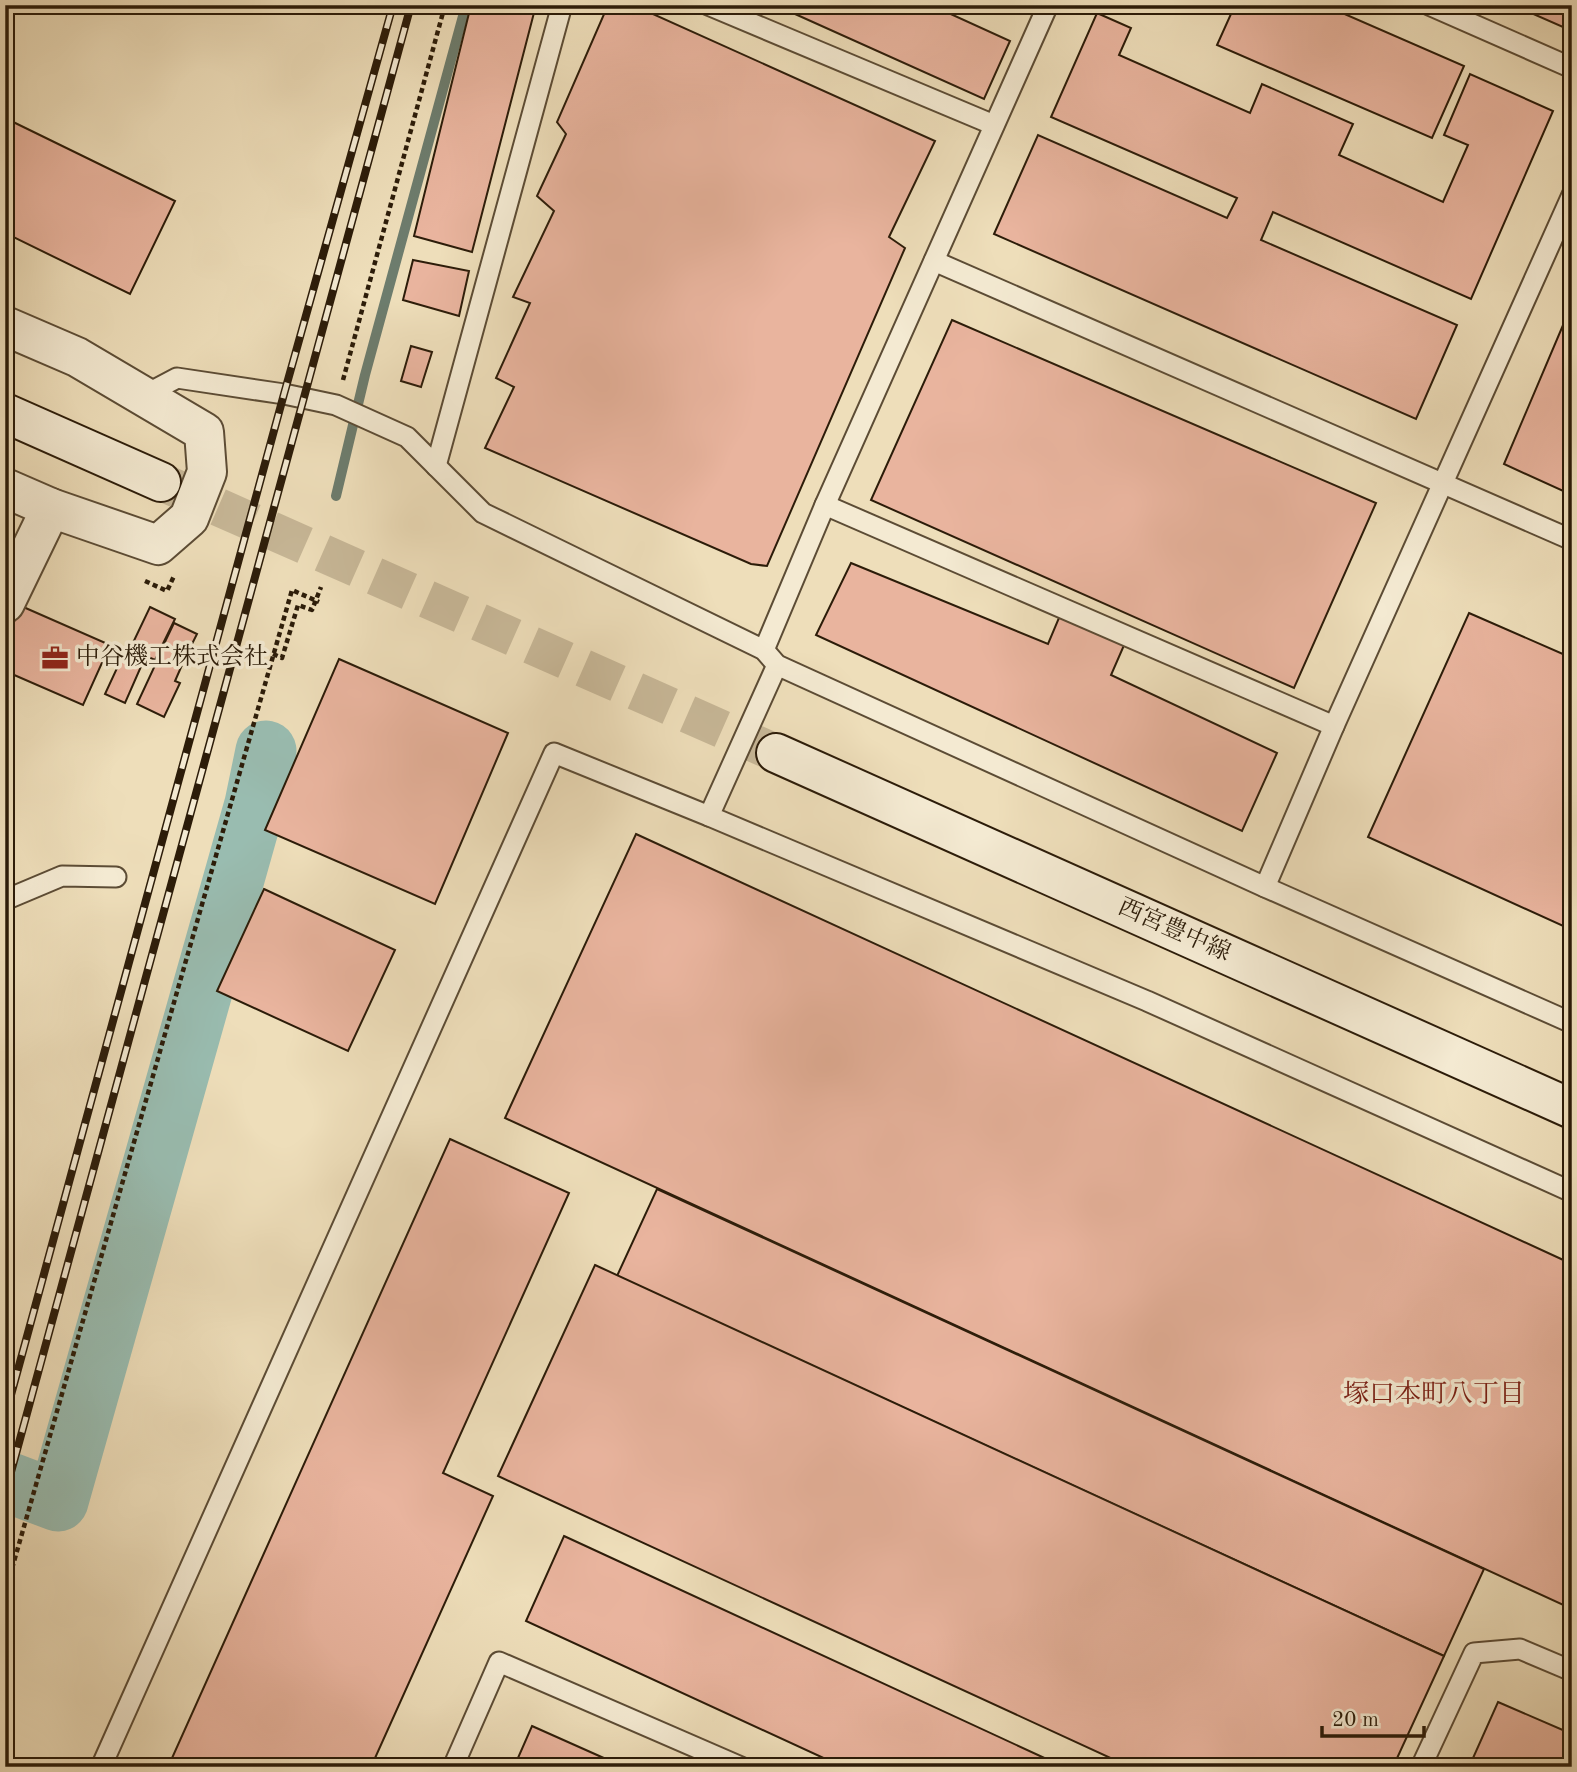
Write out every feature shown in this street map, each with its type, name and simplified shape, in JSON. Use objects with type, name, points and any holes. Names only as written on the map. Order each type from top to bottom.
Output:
[{"type":"main road","points":[[5,326],[76,357],[204,432],[207,472],[189,518],[158,545],[51,508],[5,488]]},
{"type":"main road","points":[[5,413],[161,482]]},
{"type":"main road","points":[[5,603],[51,508]]},
{"type":"main road","name":"西宮豊中線","points":[[776,753],[1572,1109]]},
{"type":"lane","points":[[436,466],[562,5]]},
{"type":"lane","points":[[708,5],[994,125]]},
{"type":"lane","points":[[709,816],[771,657],[825,505],[1048,5]]},
{"type":"lane","points":[[1429,5],[1572,68]]},
{"type":"lane","points":[[1265,887],[1334,726],[1569,208]]},
{"type":"lane","points":[[934,261],[1572,540]]},
{"type":"lane","points":[[143,396],[177,378],[284,394],[336,405],[407,437],[483,513],[771,657],[1265,887],[1572,1023]]},
{"type":"lane","points":[[825,505],[1334,726]]},
{"type":"lane","points":[[101,1767],[554,753],[1147,1001],[1572,1192]]},
{"type":"lane","points":[[5,900],[62,876],[116,877]]},
{"type":"lane","points":[[1421,1767],[1474,1653],[1520,1649],[1572,1671]]},
{"type":"lane","points":[[453,1767],[499,1662],[741,1767]]},
{"type":"path","points":[[336,405],[446,5]]},
{"type":"path","points":[[273,654],[282,658],[298,605],[312,610],[321,587]]},
{"type":"path","points":[[5,1593],[292,590],[319,602]]},
{"type":"building","points":[[471,5],[536,5],[472,252],[414,236]]},
{"type":"building","points":[[608,5],[633,5],[935,141],[889,237],[905,248],[767,566],[751,564],[485,448],[514,387],[496,378],[530,303],[513,297],[554,211],[537,196],[566,134],[557,122]]},
{"type":"building","points":[[775,5],[931,5],[1010,41],[984,99]]},
{"type":"building","points":[[1235,5],[1324,5],[1464,66],[1432,138],[1217,45]]},
{"type":"building","points":[[1513,5],[1572,5],[1572,31]]},
{"type":"building","points":[[1097,13],[1131,28],[1119,55],[1250,113],[1262,84],[1353,124],[1339,155],[1443,202],[1468,145],[1444,135],[1470,74],[1553,111],[1471,299],[1273,212],[1261,240],[1457,325],[1416,419],[994,234],[1038,135],[1227,218],[1237,198],[1051,117]]},
{"type":"building","points":[[5,118],[175,201],[130,294],[5,233]]},
{"type":"building","points":[[413,260],[469,271],[459,316],[403,300]]},
{"type":"building","points":[[1572,304],[1572,495],[1504,464]]},
{"type":"building","points":[[952,320],[1376,503],[1294,688],[871,500]]},
{"type":"building","points":[[411,346],[432,352],[421,387],[401,381]]},
{"type":"building","points":[[851,563],[1048,644],[1061,613],[1125,643],[1111,675],[1277,753],[1242,831],[816,635]]},
{"type":"building","name":"中谷機工株式会社","points":[[21,606],[110,645],[83,705],[5,671],[5,642]]},
{"type":"building","points":[[150,607],[175,619],[155,660],[130,649]]},
{"type":"building","points":[[1469,613],[1572,658],[1572,930],[1368,837]]},
{"type":"building","points":[[174,623],[197,634],[186,656],[163,646]]},
{"type":"building","points":[[164,646],[186,656],[175,681],[180,683],[164,717],[137,704]]},
{"type":"building","points":[[124,653],[143,662],[125,703],[105,694]]},
{"type":"building","points":[[339,659],[508,733],[435,904],[265,830]]},
{"type":"building","points":[[636,834],[1572,1264],[1572,1609],[505,1118]]},
{"type":"building","points":[[264,889],[395,950],[348,1051],[217,991]]},
{"type":"building","points":[[450,1139],[569,1193],[443,1473],[493,1496],[371,1767],[168,1767]]},
{"type":"building","points":[[657,1189],[1484,1569],[1444,1656],[617,1276]]},
{"type":"building","points":[[595,1265],[1444,1656],[1393,1767],[1130,1767],[498,1476]]},
{"type":"building","points":[[564,1536],[1064,1767],[843,1767],[526,1621]]},
{"type":"building","points":[[1498,1702],[1572,1734],[1572,1767],[1469,1767]]},
{"type":"building","points":[[532,1726],[624,1767],[514,1767]]},
{"type":"waterway","points":[[336,496],[365,375],[466,5]]},
{"type":"waterway","points":[[5,1481],[58,1501],[255,804],[266,751]]},
{"type":"tunnel","points":[[166,484],[776,753]]},
{"type":"railway","points":[[5,1417],[393,5]]},
{"type":"railway","points":[[5,1494],[411,5]]},
{"type":"place","name":"中谷機工株式会社","points":[[55,658]]},
{"type":"district","name":"塚口本町八丁目","points":[[1434,1395]]}]
